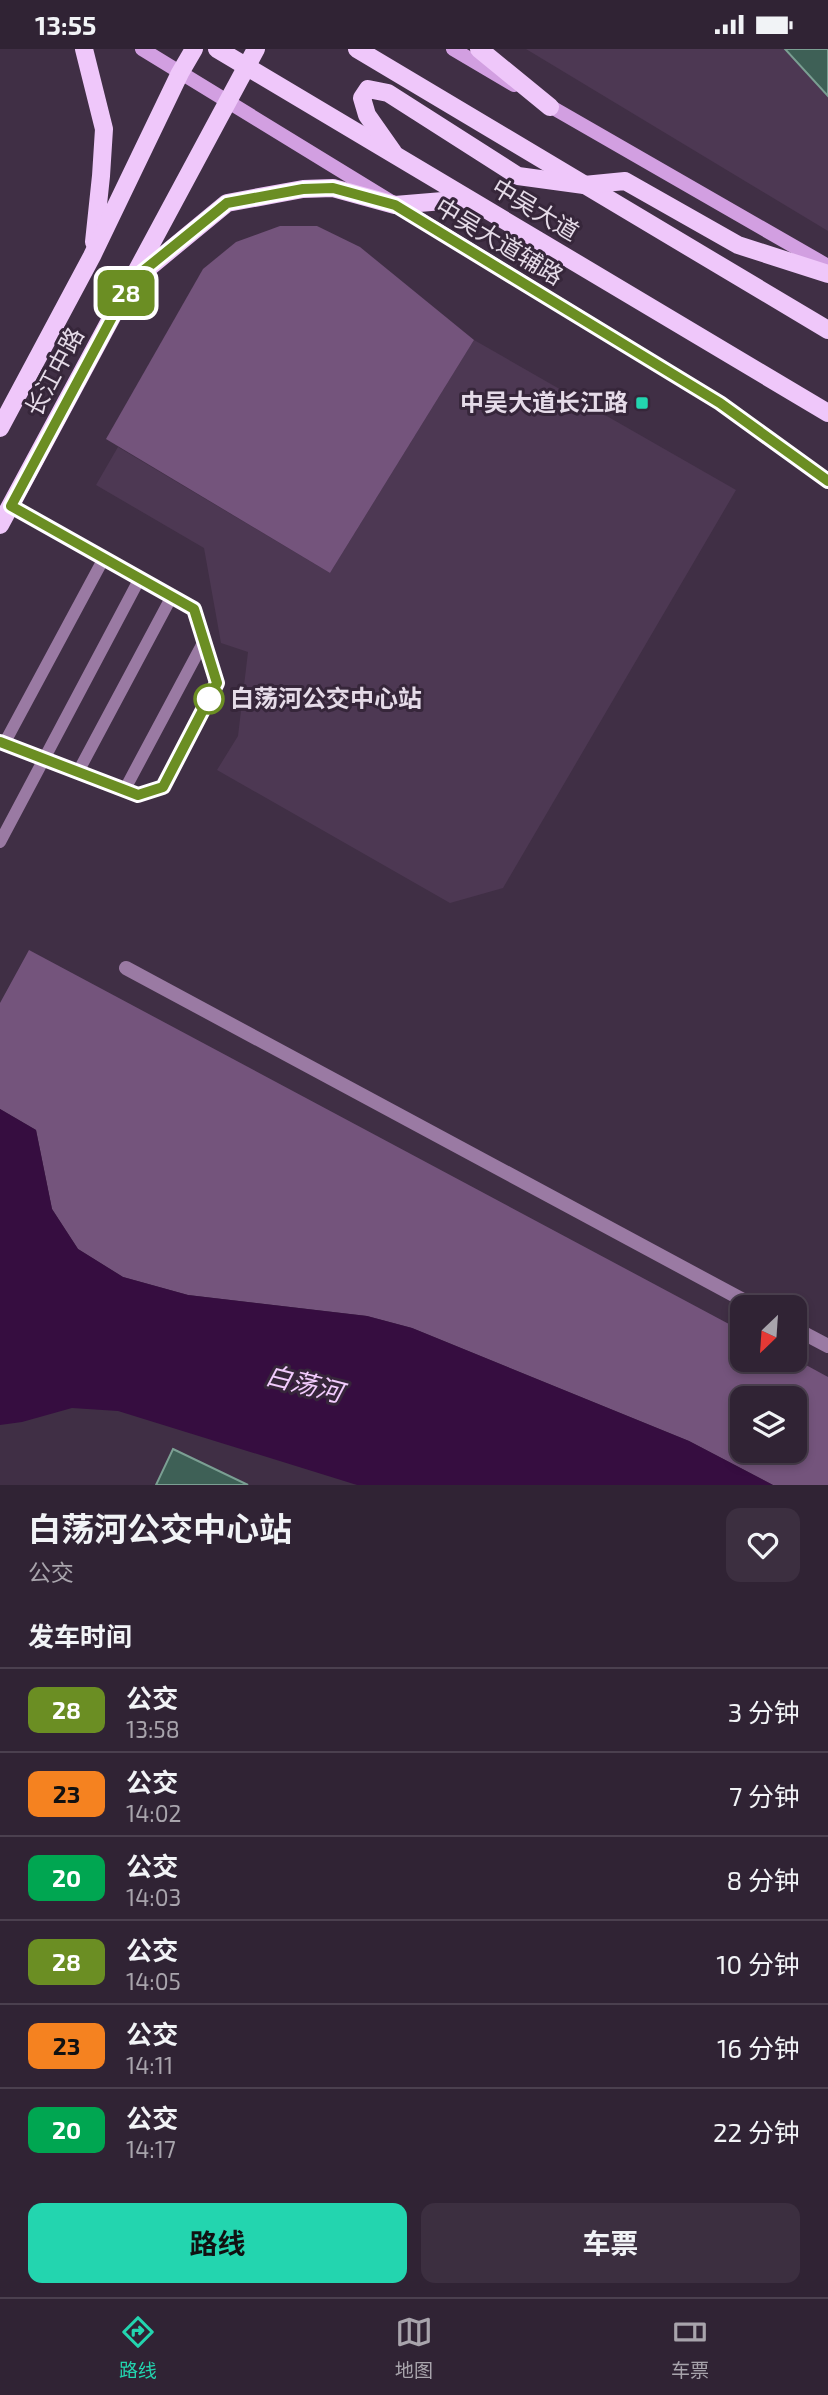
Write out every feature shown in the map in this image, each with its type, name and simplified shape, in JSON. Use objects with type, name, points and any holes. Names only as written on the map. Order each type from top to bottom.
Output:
[{"type":"main road","points":[[84,49],[104,129],[92,256]]},
{"type":"main road","name":"中吴大道辅路","points":[[142,49],[720,403],[828,481]]},
{"type":"main road","name":"长江中路","points":[[0,428],[92,256],[194,49]]},
{"type":"main road","name":"中吴大道","points":[[217,49],[828,413]]},
{"type":"main road","name":"长江中路","points":[[0,525],[256,49]]},
{"type":"main road","name":"中吴大道","points":[[357,49],[828,330]]},
{"type":"main road","points":[[453,49],[828,266]]},
{"type":"main road","points":[[479,49],[550,107]]},
{"type":"main road","points":[[397,157],[367,115],[362,98],[368,89],[388,93],[518,176],[584,185],[625,181],[738,245],[828,274]]},
{"type":"main road","points":[[132,280],[227,203],[303,189],[333,188],[395,205],[467,199]]},
{"type":"street","points":[[125,968],[734,1295]]},
{"type":"street","points":[[807,1335],[828,1346]]},
{"type":"lane","points":[[11,506],[172,596],[194,609],[217,683],[163,787],[138,795],[2,743],[104,558]]},
{"type":"lane","points":[[0,842],[140,578]]},
{"type":"lane","points":[[78,772],[172,596]]},
{"type":"lane","points":[[125,789],[204,641]]},
{"type":"shaded area","points":[[526,49],[828,49],[828,231]]},
{"type":"shaded area","points":[[280,226],[317,226],[360,247],[474,340],[330,573],[106,439],[203,269],[236,242]]},
{"type":"shaded area","points":[[474,340],[736,490],[503,888],[450,903],[217,770],[238,736],[248,652],[221,643],[204,548],[96,485],[118,447],[330,573]]},
{"type":"shaded area","points":[[29,950],[730,1325],[730,1372],[807,1372],[807,1366],[828,1377],[828,1485],[773,1485],[731,1463],[807,1463],[807,1386],[730,1386],[730,1462],[689,1441],[412,1328],[367,1316],[188,1295],[123,1277],[78,1249],[52,1209],[36,1130],[0,1109],[0,1003]]},
{"type":"water","name":"白荡河","points":[[0,1109],[36,1130],[52,1209],[78,1249],[123,1277],[188,1295],[367,1316],[412,1328],[689,1441],[773,1485],[357,1485],[118,1411],[72,1408],[22,1422],[0,1425]]},
{"type":"building","points":[[785,49],[828,49],[828,96]]},
{"type":"building","points":[[173,1449],[248,1485],[156,1485]]},
{"type":"bus line","name":"28","points":[[0,742],[138,795],[163,787],[217,683],[194,609],[11,506],[132,280],[227,203],[303,189],[333,188],[395,205],[720,403],[828,481]]},
{"type":"place","name":"中吴大道长江路","points":[[642,403]]},
{"type":"place","name":"白荡河公交中心站","points":[[209,699]]}]
